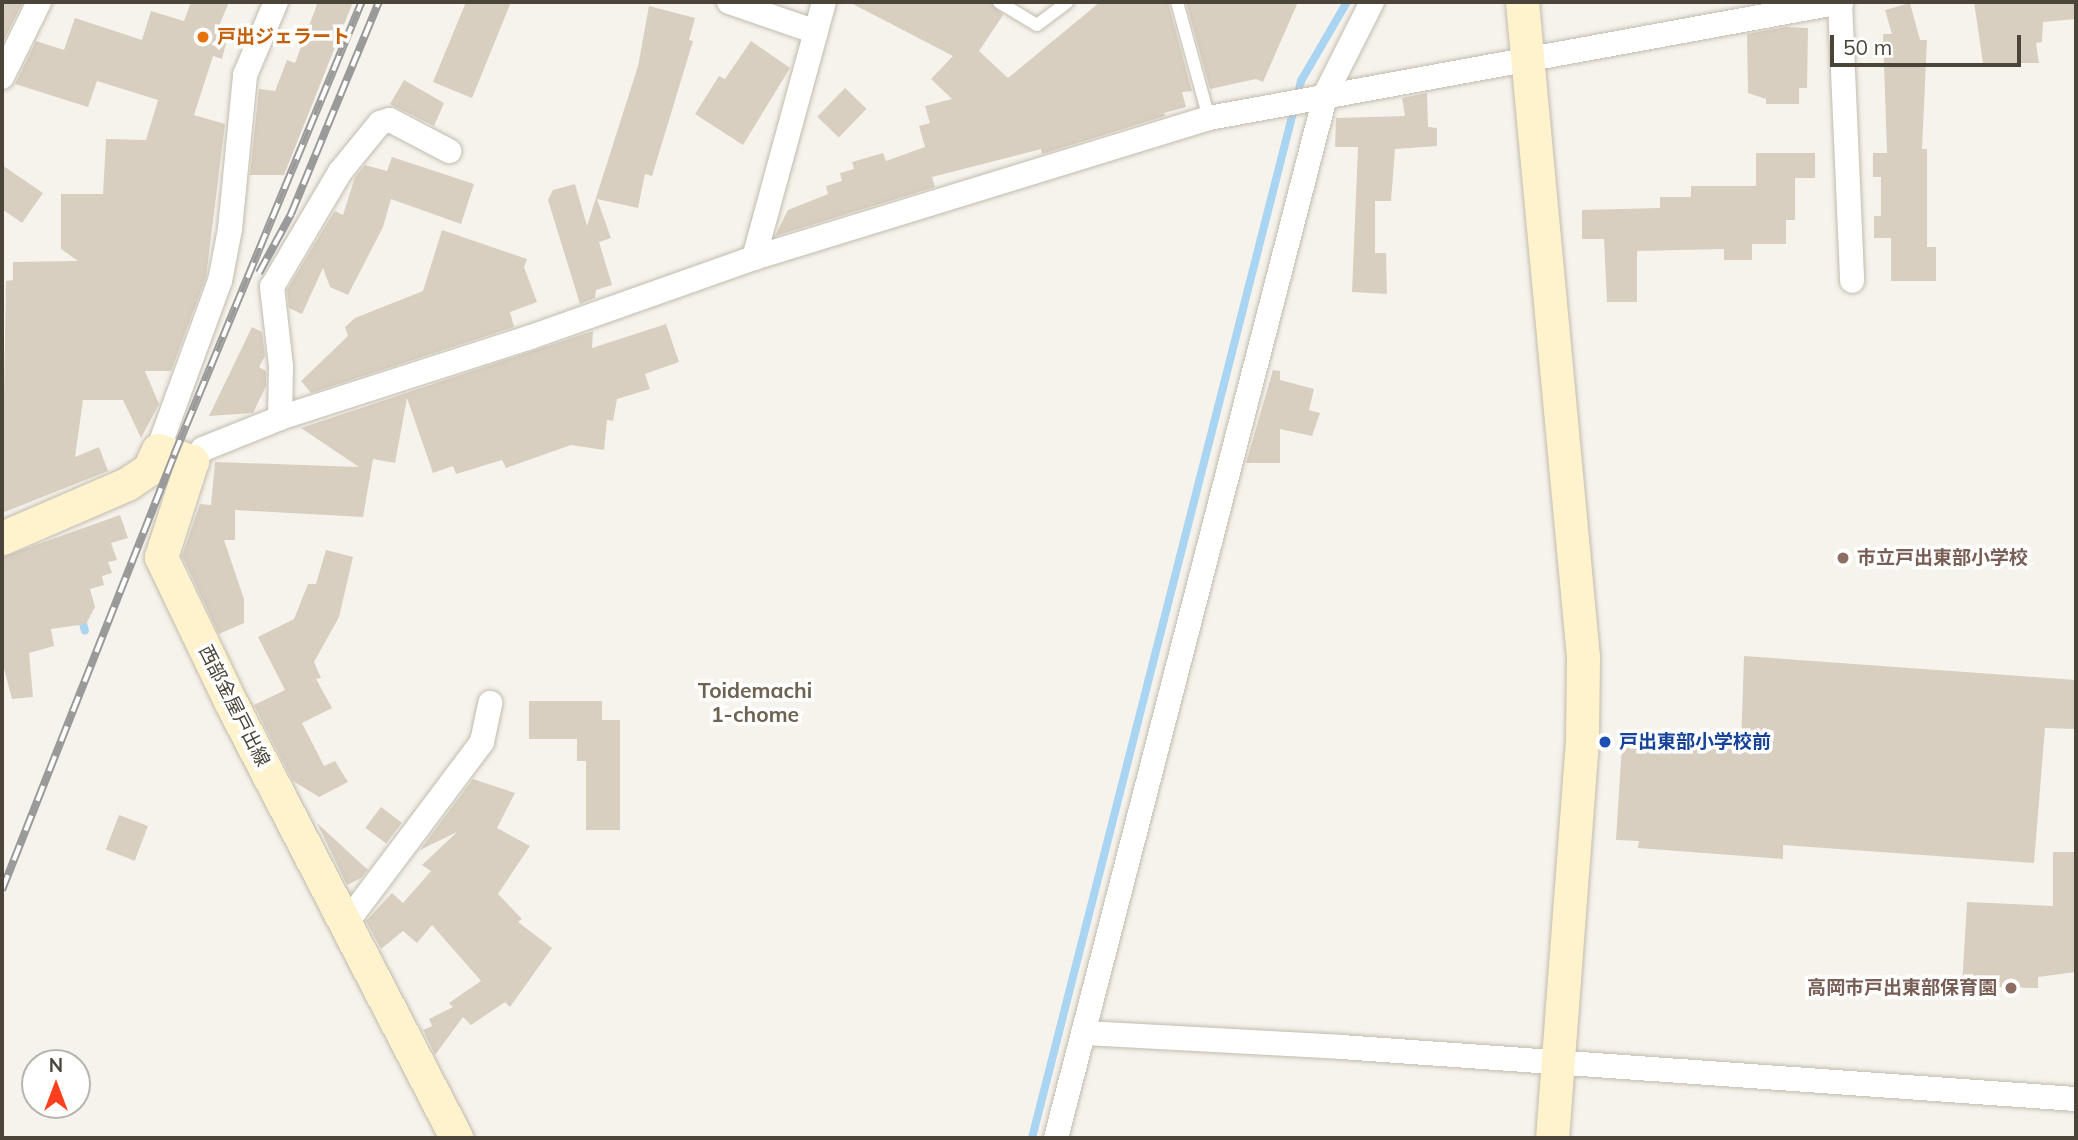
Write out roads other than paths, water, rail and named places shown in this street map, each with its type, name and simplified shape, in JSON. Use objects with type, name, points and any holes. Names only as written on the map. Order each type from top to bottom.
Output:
[{"type":"street","points":[[2,77],[39,2]]},
{"type":"street","points":[[2,538],[127,484],[149,469],[220,281],[230,229],[245,75],[276,2]]},
{"type":"street","points":[[729,2],[816,32]]},
{"type":"street","points":[[754,258],[824,2]]},
{"type":"street","points":[[1056,1138],[1306,97],[1372,2]]},
{"type":"street","points":[[1522,2],[1578,569],[1583,657],[1582,740],[1552,1138]]},
{"type":"street","points":[[158,450],[192,461],[203,449],[280,418],[528,338],[754,258],[1209,118],[1306,97],[1841,2],[1852,281]]},
{"type":"street","points":[[280,418],[281,366],[272,287],[341,172],[380,123],[390,120],[449,151]]},
{"type":"street","name":"西部金屋戸出線","points":[[192,461],[161,557],[230,701],[457,1138]]},
{"type":"street","points":[[347,922],[482,742],[490,703]]},
{"type":"street","points":[[1083,1033],[2076,1099]]},
{"type":"lane","points":[[999,2],[1037,25],[1067,2]]},
{"type":"lane","points":[[1177,2],[1209,118]]},
{"type":"waterway","points":[[1032,1138],[1301,81],[1347,2]]},
{"type":"waterway","points":[[81,615],[85,631]]},
{"type":"railway","points":[[2,890],[174,455],[362,2]]},
{"type":"railway","points":[[259,273],[291,214],[379,2]]},
{"type":"place","name":"戸出ジェラート","points":[[203,37]]},
{"type":"place","name":"市立戸出東部小学校","points":[[1843,558]]},
{"type":"place","name":"戸出東部小学校前","points":[[1605,742]]},
{"type":"place","name":"高岡市戸出東部保育園","points":[[2011,988]]},
{"type":"district","name":"Toidemachi 1-chome","points":[[755,702]]}]
